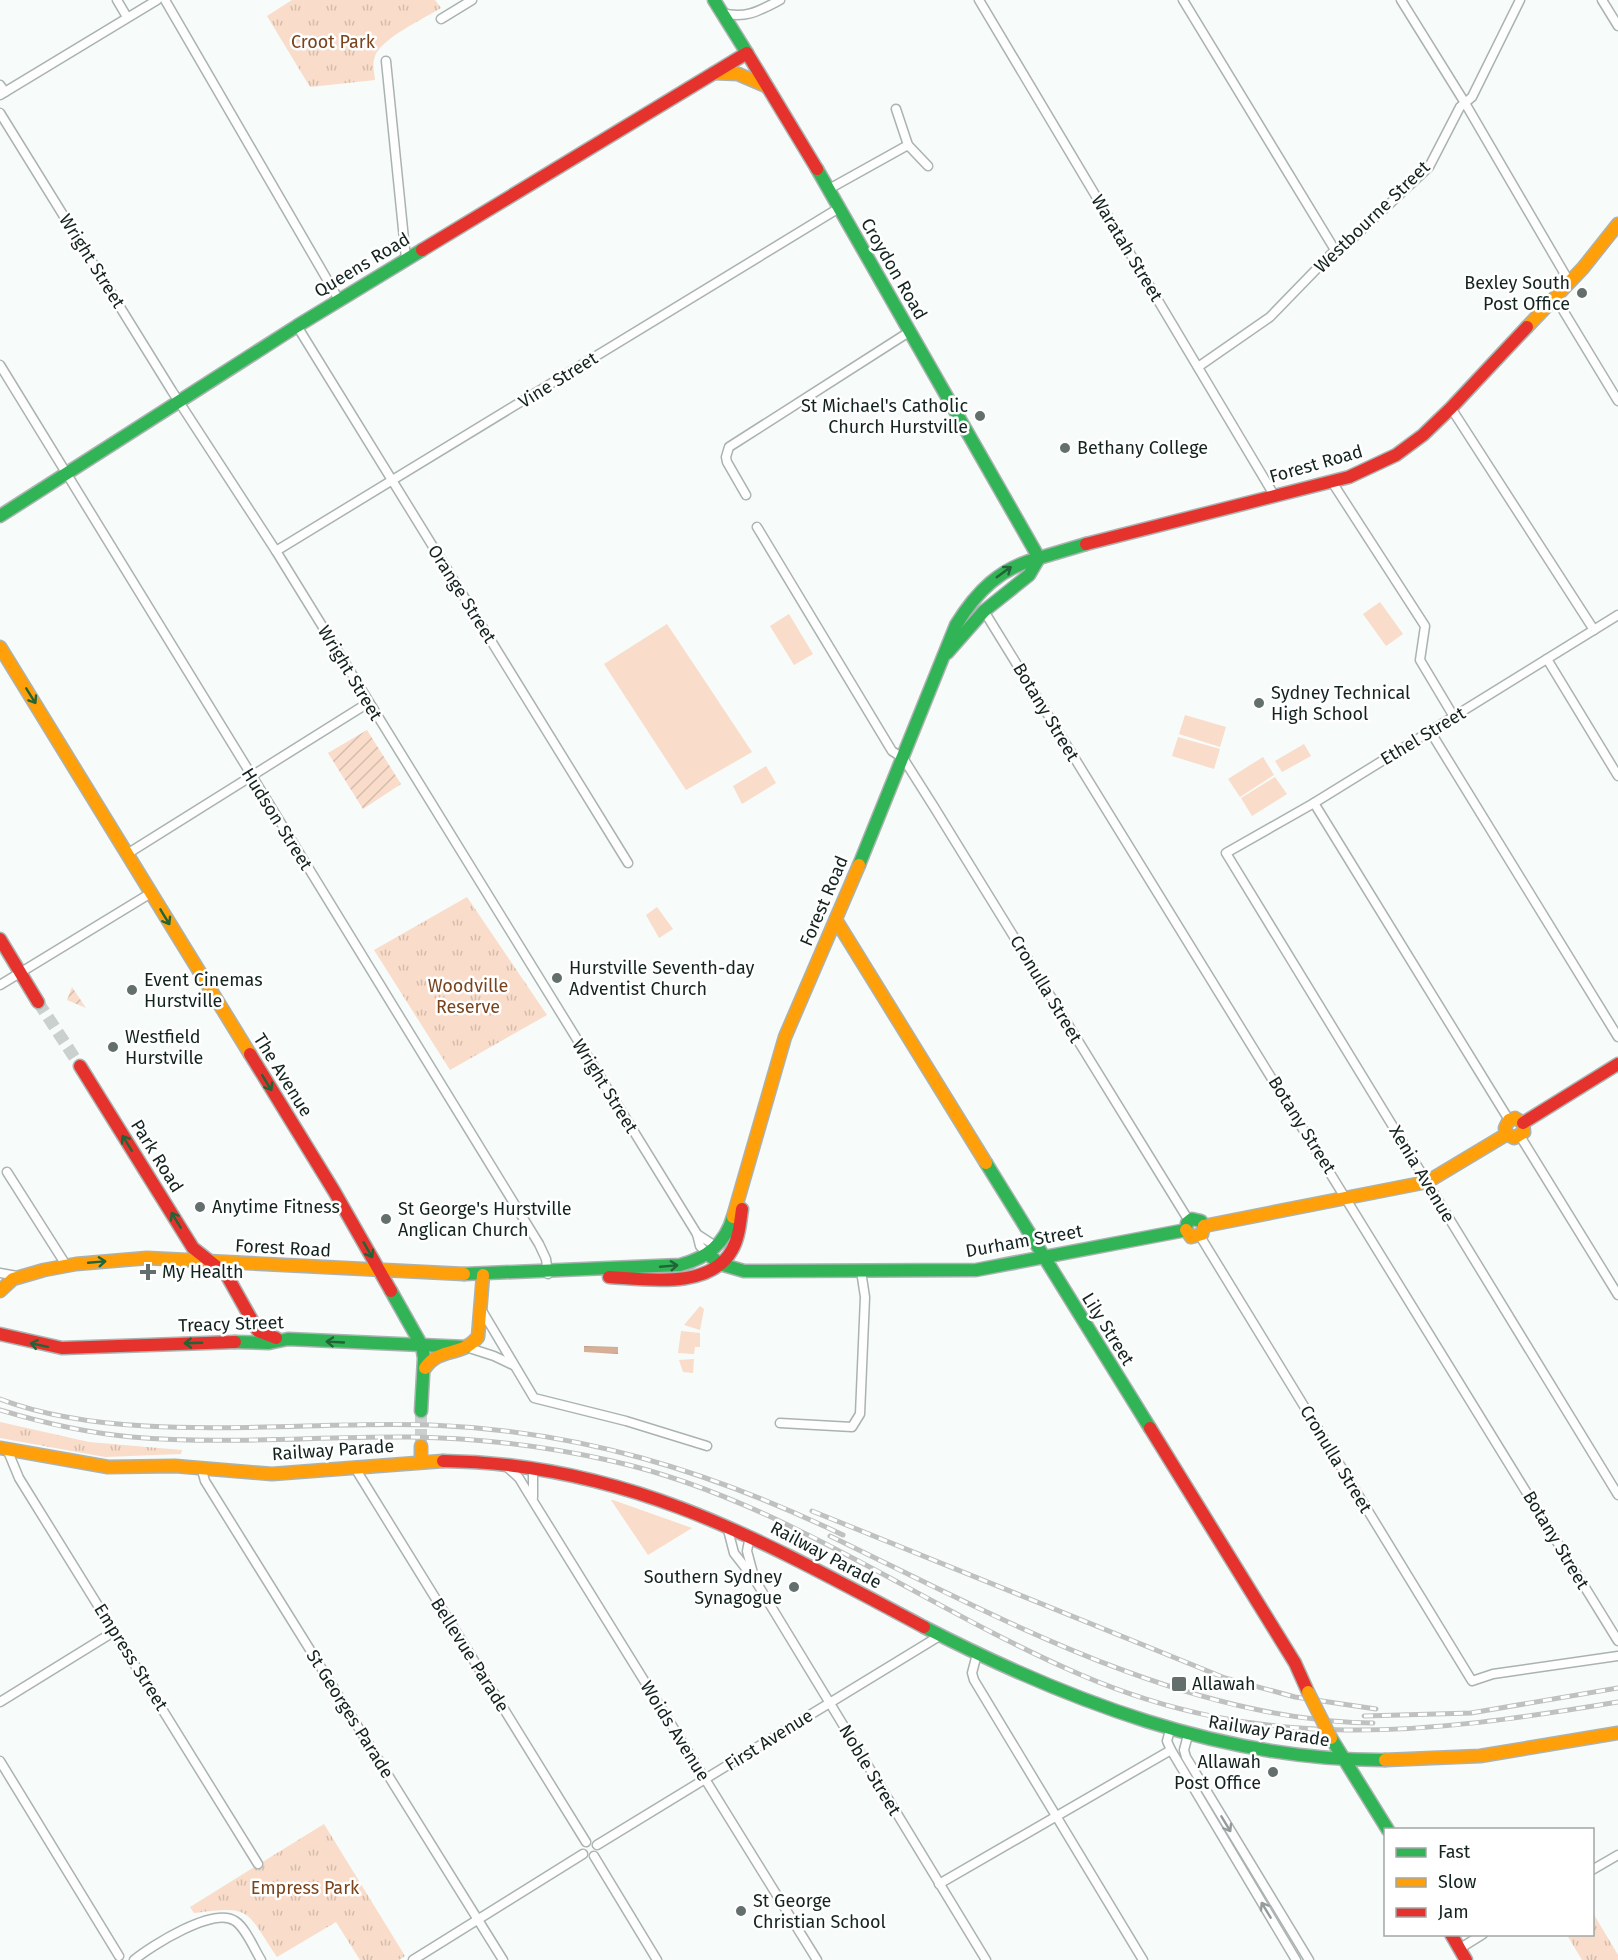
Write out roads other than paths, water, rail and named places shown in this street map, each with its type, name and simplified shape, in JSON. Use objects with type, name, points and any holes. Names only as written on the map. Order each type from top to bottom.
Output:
[{"type":"main road","name":"Croydon Road","points":[[714,0],[829,189],[1039,558]]},
{"type":"main road","name":"Queens Road","points":[[0,516],[297,326],[747,53]]},
{"type":"main road","points":[[714,73],[738,74],[769,87]]},
{"type":"main road","name":"Forest Road","points":[[0,1291],[9,1281],[19,1277],[66,1265],[147,1258],[506,1275],[684,1265],[713,1251],[727,1236],[731,1225],[785,1037],[903,758],[950,633],[974,597],[1019,561],[1039,558],[1134,530],[1332,482],[1364,471],[1396,455],[1423,435],[1451,408],[1616,233]]},
{"type":"main road","name":"Forest Road","points":[[942,659],[984,611],[1029,574],[1039,558]]},
{"type":"main road","name":"The Avenue","points":[[0,647],[334,1191],[380,1270],[405,1320],[422,1346]]},
{"type":"main road","name":"Lily Street","points":[[836,920],[1291,1656],[1331,1738],[1387,1828]]},
{"type":"main road","points":[[0,939],[39,1002]]},
{"type":"main road","points":[[1523,1122],[1618,1064]]},
{"type":"main road","name":"Park Road","points":[[80,1066],[187,1240],[198,1254],[226,1274],[258,1331],[269,1337],[288,1339]]},
{"type":"main road","points":[[1515,1118],[1523,1122],[1524,1132],[1520,1136],[1511,1137],[1507,1134],[1504,1128],[1509,1120],[1515,1118]]},
{"type":"main road","points":[[1187,1225],[1198,1220],[1202,1231],[1427,1182],[1507,1134]]},
{"type":"main road","name":"Forest Road","points":[[548,1274],[673,1278],[691,1276],[720,1264],[730,1255],[739,1230],[750,1161]]},
{"type":"main road","name":"Durham Street","points":[[720,1264],[733,1269],[758,1271],[976,1269],[1043,1257],[1187,1225]]},
{"type":"main road","points":[[713,1251],[730,1255],[758,1271]]},
{"type":"main road","points":[[713,1251],[720,1264]]},
{"type":"main road","points":[[422,1376],[427,1362],[433,1357],[453,1354],[478,1337],[483,1275]]},
{"type":"main road","points":[[481,1304],[491,1285],[506,1275]]},
{"type":"main road","points":[[382,1344],[399,1339],[405,1320]]},
{"type":"main road","name":"Treacy Street","points":[[0,1334],[16,1340],[62,1348],[252,1341],[269,1343],[288,1339],[466,1347]]},
{"type":"main road","points":[[0,1341],[16,1340]]},
{"type":"main road","points":[[382,1344],[411,1354],[418,1360],[422,1376]]},
{"type":"main road","points":[[421,1411],[424,1358],[422,1346]]},
{"type":"main road","points":[[421,1446],[421,1461]]},
{"type":"main road","name":"Railway Parade","points":[[4,1449],[113,1467],[201,1467],[288,1474],[421,1461],[503,1465],[533,1468],[637,1491],[750,1536],[977,1654],[1072,1697],[1188,1735],[1274,1753],[1406,1761],[1468,1757],[1618,1733]]},
{"type":"main road","points":[[1452,1936],[1466,1960]]},
{"type":"street","points":[[117,0],[127,17]]},
{"type":"street","points":[[2,91],[157,0]]},
{"type":"street","points":[[165,0],[339,300]]},
{"type":"street","points":[[441,19],[472,0]]},
{"type":"street","points":[[722,13],[736,16],[750,15],[780,0]]},
{"type":"street","name":"Waratah Street","points":[[980,0],[1274,495]]},
{"type":"street","points":[[1183,0],[1335,250]]},
{"type":"street","points":[[1401,0],[1466,103],[1570,283]]},
{"type":"street","name":"Westbourne Street","points":[[1198,367],[1270,317],[1335,250],[1353,238],[1429,167],[1460,107],[1472,97],[1520,0]]},
{"type":"street","points":[[1602,0],[1618,26]]},
{"type":"street","points":[[386,61],[406,259]]},
{"type":"street","points":[[896,109],[908,145],[928,166]]},
{"type":"street","name":"Wright Street","points":[[0,113],[276,551],[697,1234],[713,1251]]},
{"type":"street","points":[[829,189],[908,145]]},
{"type":"street","name":"Vine Street","points":[[276,551],[839,208]]},
{"type":"street","points":[[1555,297],[1618,401]]},
{"type":"street","name":"Orange Street","points":[[297,326],[628,863]]},
{"type":"street","points":[[746,495],[727,462],[729,447],[909,332]]},
{"type":"street","name":"Hudson Street","points":[[0,365],[544,1252],[548,1274]]},
{"type":"street","points":[[1451,408],[1519,517],[1594,630]]},
{"type":"street","points":[[1332,482],[1425,626],[1420,660],[1454,717]]},
{"type":"street","name":"Cronulla Street","points":[[757,527],[892,751],[903,758],[1187,1225]]},
{"type":"street","name":"Botany Street","points":[[984,611],[1618,1641]]},
{"type":"street","name":"Ethel Street","points":[[1226,853],[1314,803],[1618,615]]},
{"type":"street","points":[[1547,659],[1618,776]]},
{"type":"street","points":[[127,854],[368,703]]},
{"type":"street","points":[[1430,731],[1618,1037]]},
{"type":"street","points":[[1314,803],[1509,1120]]},
{"type":"street","name":"Xenia Avenue","points":[[1226,853],[1618,1495]]},
{"type":"street","points":[[0,985],[151,893]]},
{"type":"street","points":[[1520,1136],[1618,1295]]},
{"type":"street","points":[[7,1172],[66,1265]]},
{"type":"street","name":"Cronulla Street","points":[[1202,1231],[1472,1681],[1493,1674],[1618,1656]]},
{"type":"street","points":[[780,1423],[841,1428],[852,1427],[856,1423],[860,1414],[865,1297],[861,1270]]},
{"type":"street","name":"Forest Road","points":[[0,1273],[19,1277]]},
{"type":"street","points":[[481,1304],[531,1394],[546,1403],[626,1421],[707,1446]]},
{"type":"street","points":[[486,1354],[495,1348],[500,1338]]},
{"type":"street","points":[[466,1347],[513,1365]]},
{"type":"street","name":"Empress Street","points":[[4,1449],[19,1478],[258,1864]]},
{"type":"street","name":"Woids Avenue","points":[[503,1465],[519,1478],[817,1960]]},
{"type":"street","name":"St Georges Parade","points":[[201,1467],[205,1481],[503,1960]]},
{"type":"street","name":"Bellevue Parade","points":[[355,1468],[586,1842]]},
{"type":"street","points":[[533,1468],[533,1501]]},
{"type":"street","name":"Noble Street","points":[[727,1526],[734,1553],[755,1580],[986,1960]]},
{"type":"street","name":"Noble Street","points":[[750,1536],[747,1551],[755,1580]]},
{"type":"street","points":[[0,1702],[115,1630]]},
{"type":"street","name":"First Avenue","points":[[597,1845],[829,1701],[837,1700],[941,1635]]},
{"type":"street","points":[[977,1654],[972,1672],[974,1680],[1143,1960]]},
{"type":"street","points":[[1170,1730],[1167,1741],[1171,1750],[1296,1960]]},
{"type":"street","points":[[1188,1735],[1184,1750],[1309,1960]]},
{"type":"street","points":[[939,1884],[1171,1750],[1184,1750]]},
{"type":"street","points":[[0,1761],[118,1958],[126,1955],[134,1960],[151,1946],[179,1930],[220,1919],[235,1920],[261,1960]]},
{"type":"street","points":[[583,1854],[582,1846],[591,1841],[597,1845],[597,1852],[594,1856]]},
{"type":"street","points":[[413,1960],[583,1854]]},
{"type":"street","points":[[583,1854],[587,1857],[594,1856]]},
{"type":"street","points":[[1594,1869],[1618,1855]]},
{"type":"street","points":[[594,1856],[657,1960]]},
{"type":"street","points":[[1459,1949],[1481,1936]]},
{"type":"tunnel","points":[[38,1002],[80,1066]]},
{"type":"tunnel","points":[[421,1411],[421,1446]]},
{"type":"railway","points":[[0,1399],[49,1413],[101,1422],[156,1427],[431,1425],[539,1436],[643,1458],[693,1474],[793,1512],[843,1535]]},
{"type":"railway","points":[[0,1410],[65,1427],[132,1437],[201,1440],[436,1438],[537,1447],[612,1461],[674,1478],[792,1527],[1021,1647],[1079,1674],[1147,1699],[1214,1717],[1280,1726],[1346,1730],[1412,1728],[1479,1722],[1618,1702]]},
{"type":"railway","points":[[812,1511],[1225,1678],[1295,1697],[1376,1709]]},
{"type":"railway","points":[[830,1536],[1025,1630],[1093,1659],[1162,1684],[1232,1704],[1302,1718],[1373,1723]]},
{"type":"railway","points":[[1364,1716],[1471,1713],[1618,1688]]},
{"type":"place","name":"Bexley South Post Office","points":[[1582,293]]},
{"type":"place","name":"St Michael's Catholic Church Hurstville","points":[[980,416]]},
{"type":"place","name":"Bethany College","points":[[1065,448]]},
{"type":"place","name":"Sydney Technical High School","points":[[1259,703]]},
{"type":"place","name":"Hurstville Seventh-day Adventist Church","points":[[557,978]]},
{"type":"place","name":"Event Cinemas Hurstville","points":[[132,990]]},
{"type":"place","name":"Westfield Hurstville","points":[[113,1047]]},
{"type":"place","name":"Anytime Fitness","points":[[200,1207]]},
{"type":"place","name":"St George's Hurstville Anglican Church","points":[[386,1219]]},
{"type":"place","name":"My Health","points":[[148,1272]]},
{"type":"place","name":"Southern Sydney Synagogue","points":[[794,1587]]},
{"type":"place","name":"Allawah","points":[[1179,1684]]},
{"type":"place","name":"Allawah Post Office","points":[[1273,1772]]},
{"type":"place","name":"St George Christian School","points":[[741,1911]]},
{"type":"park label","name":"Croot Park","points":[[333,42]]},
{"type":"park label","name":"Woodville Reserve","points":[[468,996]]},
{"type":"park label","name":"Empress Park","points":[[305,1888]]}]
